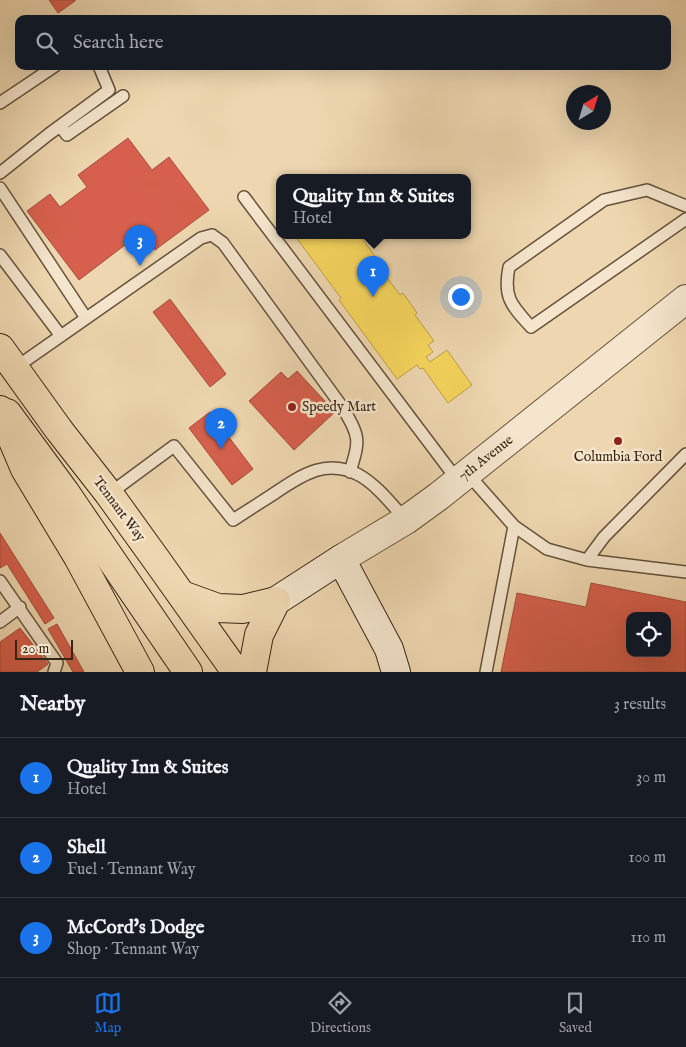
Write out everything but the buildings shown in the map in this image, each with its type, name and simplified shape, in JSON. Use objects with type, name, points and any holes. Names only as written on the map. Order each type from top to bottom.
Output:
[{"type":"main road","name":"Tennant Way","points":[[7,358],[59,430],[109,494],[236,672]]},
{"type":"main road","points":[[0,403],[65,492],[188,672]]},
{"type":"main road","points":[[0,410],[25,468],[78,557],[140,672]]},
{"type":"main road","points":[[182,595],[218,608],[243,609],[276,602]]},
{"type":"main road","points":[[252,672],[259,635],[276,602]]},
{"type":"street","name":"7th Avenue","points":[[276,602],[341,559],[406,520],[463,477],[686,299]]},
{"type":"street","points":[[341,559],[389,649],[396,672]]},
{"type":"lane","points":[[0,103],[49,70]]},
{"type":"lane","points":[[0,173],[110,90],[101,70]]},
{"type":"lane","points":[[60,126],[67,135],[123,96]]},
{"type":"lane","points":[[0,188],[86,318]]},
{"type":"lane","points":[[686,206],[647,190],[604,200],[509,267],[505,285],[513,308],[531,327],[686,219]]},
{"type":"lane","points":[[244,197],[276,238]]},
{"type":"lane","points":[[7,358],[61,336],[201,238],[212,235],[223,243],[348,415],[356,430],[358,446],[350,472]]},
{"type":"lane","points":[[277,239],[463,477],[514,526],[547,548],[587,560],[686,572]]},
{"type":"lane","points":[[0,255],[61,336]]},
{"type":"lane","points":[[109,494],[174,446],[233,520],[306,473],[324,468],[342,469],[360,475],[406,520]]},
{"type":"lane","points":[[587,560],[604,537],[686,454]]},
{"type":"lane","points":[[486,672],[514,526]]},
{"type":"lane","points":[[0,581],[20,607],[57,663],[54,672]]},
{"type":"lane","points":[[0,622],[20,607]]},
{"type":"place","name":"McCord's Dodge","points":[[140,266]]},
{"type":"place","name":"Quality Inn & Suites","points":[[373,297]]},
{"type":"place","name":"Speedy Mart","points":[[292,407]]},
{"type":"place","name":"Columbia Ford","points":[[618,441]]},
{"type":"place","name":"Shell","points":[[221,449]]}]
